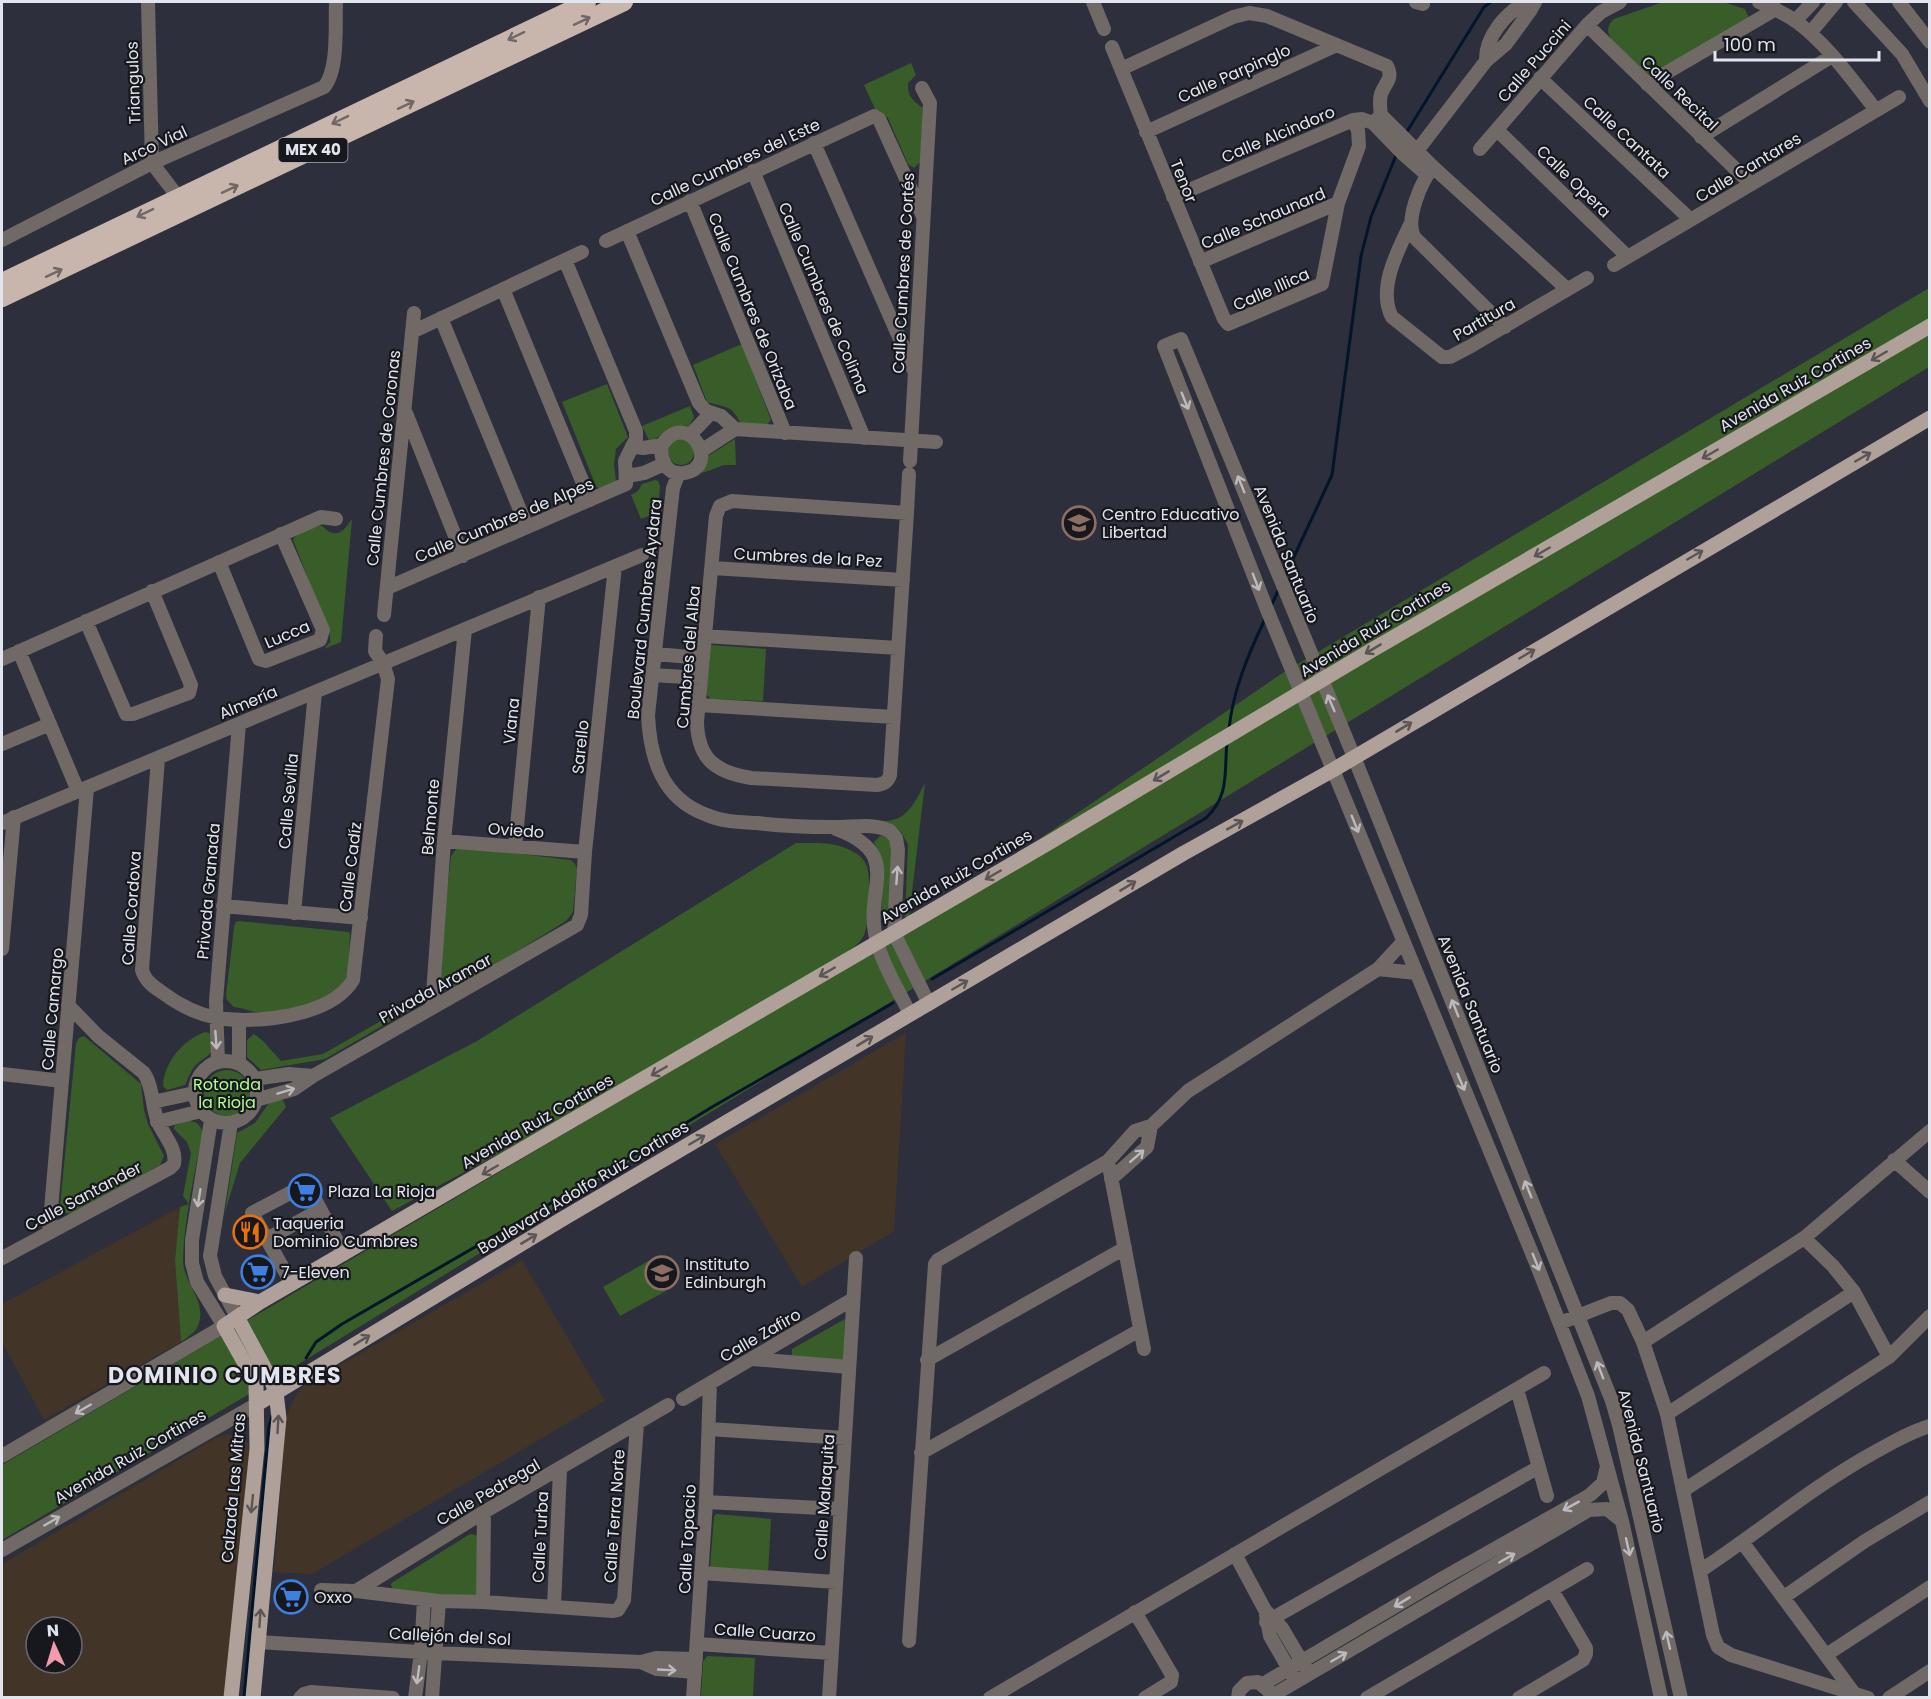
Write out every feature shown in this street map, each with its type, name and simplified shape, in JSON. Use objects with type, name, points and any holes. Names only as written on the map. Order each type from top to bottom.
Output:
[{"type":"highway","name":"MEX 40","points":[[2,282],[587,2]]},
{"type":"highway","name":"MEX 40","points":[[2,298],[624,2]]},
{"type":"main road","name":"Avenida Ruiz Cortines","points":[[230,1321],[1929,326]]},
{"type":"main road","points":[[910,1014],[1184,853],[1333,770],[1929,418]]},
{"type":"main road","name":"Boulevard Adolfo Ruiz Cortines","points":[[276,1392],[559,1221],[910,1014]]},
{"type":"main road","points":[[222,1290],[260,1302]]},
{"type":"main road","name":"Calzada Las Mitras","points":[[230,1321],[276,1392],[279,1418],[253,1698]]},
{"type":"main road","name":"Calzada Las Mitras","points":[[230,1321],[256,1383],[257,1404],[257,1449],[231,1698]]},
{"type":"main road","name":"Avenida Ruiz Cortines","points":[[257,1404],[276,1392]]},
{"type":"street","name":"Triangulos","points":[[148,2],[152,163]]},
{"type":"street","name":"Arco Vial","points":[[2,240],[152,163],[324,87],[333,67],[336,2]]},
{"type":"street","name":"Calle Puccini","points":[[1480,149],[1587,25],[1601,12],[1620,2]]},
{"type":"street","points":[[1759,2],[1776,9],[1810,33],[1876,110]]},
{"type":"street","points":[[1795,21],[1813,2]]},
{"type":"street","points":[[1810,33],[1836,2]]},
{"type":"street","points":[[1854,2],[1902,54],[1929,101]]},
{"type":"street","points":[[1899,2],[1929,42]]},
{"type":"street","points":[[1097,3],[1104,29]]},
{"type":"street","points":[[1410,151],[1486,61],[1488,42],[1492,34],[1527,4]]},
{"type":"street","points":[[1647,84],[1776,9]]},
{"type":"street","points":[[1120,69],[1233,17],[1249,13],[1267,16],[1387,66],[1390,75],[1381,98],[1377,119],[1430,171],[1567,289]]},
{"type":"street","name":"Calle Recital","points":[[1587,25],[1751,184]]},
{"type":"street","name":"Calle Parpinglo","points":[[1146,132],[1336,45]]},
{"type":"street","name":"Tenor","points":[[1112,47],[1224,319],[1231,324]]},
{"type":"street","points":[[1701,137],[1832,56]]},
{"type":"street","name":"Calle Cantata","points":[[1540,78],[1691,220]]},
{"type":"street","name":"Calle Cumbres de Cortés","points":[[909,467],[930,103],[922,88]]},
{"type":"street","name":"Calle Cantares","points":[[1614,265],[1899,97]]},
{"type":"street","name":"Calle Cumbres del Este","points":[[606,241],[872,116],[879,119],[923,216]]},
{"type":"street","name":"Calle Alcindoro","points":[[1173,197],[1353,120],[1377,119]]},
{"type":"street","points":[[1338,204],[1359,146],[1358,130],[1353,120]]},
{"type":"street","name":"Calle Opera","points":[[1497,130],[1628,257]]},
{"type":"street","points":[[814,143],[914,373]]},
{"type":"street","points":[[152,163],[178,197]]},
{"type":"street","name":"Calle Cumbres de Colima","points":[[753,171],[864,438]]},
{"type":"street","points":[[1430,171],[1411,216],[1410,225],[1414,237],[1505,327]]},
{"type":"street","name":"Calle Cumbres de Orizaba","points":[[690,201],[785,432]]},
{"type":"street","name":"Calle Schaunard","points":[[1200,262],[1338,204]]},
{"type":"street","name":"Calle Illica","points":[[1231,324],[1319,287],[1323,282],[1338,204]]},
{"type":"street","name":"Partitura","points":[[1410,225],[1393,261],[1387,300],[1388,309],[1392,317],[1442,357],[1447,358],[1505,327],[1587,278]]},
{"type":"street","points":[[627,231],[699,403],[710,414],[721,416],[735,429]]},
{"type":"street","points":[[412,332],[582,252]]},
{"type":"street","points":[[565,260],[634,426],[636,440],[625,461],[627,476],[644,473],[664,464]]},
{"type":"street","points":[[503,289],[590,500]]},
{"type":"street","name":"Calle Cumbres de Coronas","points":[[384,615],[414,313]]},
{"type":"street","points":[[441,318],[527,527]]},
{"type":"street","name":"Avenida Santuario","points":[[1661,1698],[1622,1521],[1588,1396],[1333,770],[1164,346],[1181,339],[1467,1037],[1578,1314],[1619,1425],[1681,1698]]},
{"type":"street","points":[[405,410],[463,556]]},
{"type":"street","points":[[690,435],[710,414]]},
{"type":"street","points":[[701,451],[735,429],[936,442]]},
{"type":"street","points":[[677,433],[690,435],[695,439],[701,451],[699,463],[690,471],[679,473],[668,469],[661,458],[662,446],[677,433]]},
{"type":"street","points":[[632,446],[643,448],[662,446]]},
{"type":"street","name":"Cumbres del Alba","points":[[907,513],[728,501],[720,506],[716,516],[697,722],[698,742],[703,754],[710,762],[737,776],[762,779],[882,784],[889,780],[903,579],[907,513],[909,467]]},
{"type":"street","name":"Boulevard Cumbres Aydara","points":[[679,473],[673,488],[648,715],[655,763],[679,799],[708,816],[727,821],[831,827],[879,827],[894,834],[897,842],[898,862],[894,933]]},
{"type":"street","name":"Calle Cumbres de Alpes","points":[[387,588],[624,485],[627,476]]},
{"type":"street","points":[[2,659],[321,517],[336,519]]},
{"type":"street","name":"Lucca","points":[[219,562],[259,659],[266,661],[320,640],[323,630],[281,534]]},
{"type":"street","points":[[383,663],[642,555]]},
{"type":"street","name":"Sarello","points":[[573,929],[581,915],[585,852],[615,566]]},
{"type":"street","name":"Cumbres de la Pez","points":[[712,568],[903,579]]},
{"type":"street","points":[[86,621],[126,714],[133,714],[189,693],[191,685],[152,591]]},
{"type":"street","name":"Viana","points":[[515,847],[539,597]]},
{"type":"street","name":"Belmonte","points":[[432,1008],[444,842],[465,629]]},
{"type":"street","name":"Calle Cadíz","points":[[239,1020],[260,1020],[306,1012],[346,990],[353,980],[388,679],[383,663],[375,651],[376,636]]},
{"type":"street","points":[[704,636],[898,648]]},
{"type":"street","points":[[19,651],[50,724],[82,790]]},
{"type":"street","points":[[655,654],[702,658]]},
{"type":"street","name":"Almería","points":[[8,820],[383,663]]},
{"type":"street","points":[[653,675],[700,678]]},
{"type":"street","name":"Calle Sevilla","points":[[294,913],[315,692]]},
{"type":"street","points":[[698,705],[894,717]]},
{"type":"street","points":[[2,744],[50,724]]},
{"type":"street","name":"Privada Granada","points":[[218,1062],[215,1018],[239,724]]},
{"type":"street","name":"Calle Cordova","points":[[158,758],[142,970],[145,978],[177,1005],[215,1018],[239,1020]]},
{"type":"street","name":"Calle Camargo","points":[[49,1233],[68,1005],[82,790]]},
{"type":"street","points":[[2,949],[8,820]]},
{"type":"street","points":[[831,827],[860,842],[875,862],[878,882],[874,922],[877,942],[910,1014]]},
{"type":"street","name":"Oviedo","points":[[444,842],[585,852]]},
{"type":"street","points":[[223,906],[361,918]]},
{"type":"street","name":"Privada Aramar","points":[[256,1100],[294,1089],[313,1076],[573,929]]},
{"type":"street","points":[[894,933],[929,1004]]},
{"type":"street","points":[[909,1641],[933,1269],[938,1260],[1108,1161],[1135,1131],[1151,1126],[1188,1091],[1378,969],[1403,942]]},
{"type":"street","points":[[1378,969],[1416,973]]},
{"type":"street","points":[[68,1005],[98,1036],[144,1073],[148,1080],[157,1122],[206,1115],[231,1123],[244,1117],[256,1100],[257,1093],[254,1079],[245,1068],[232,1062],[218,1062],[200,1074],[194,1093],[197,1106],[206,1115]]},
{"type":"street","points":[[239,1020],[239,1064]]},
{"type":"street","points":[[1446,1048],[1467,1037]]},
{"type":"street","points":[[2,1074],[62,1081]]},
{"type":"street","points":[[254,1079],[289,1074],[313,1076]]},
{"type":"street","points":[[153,1102],[194,1093]]},
{"type":"street","name":"Calzada Las Mitras","points":[[206,1115],[203,1173],[194,1227],[193,1273],[212,1306],[230,1321]]},
{"type":"street","name":"Calle Santander","points":[[2,1258],[170,1168],[175,1158],[157,1122]]},
{"type":"street","name":"Calzada Las Mitras","points":[[230,1321],[210,1256],[231,1123]]},
{"type":"street","points":[[1111,1179],[1147,1147],[1151,1126]]},
{"type":"street","points":[[1643,1342],[1804,1238],[1929,1131]]},
{"type":"street","points":[[1894,1160],[1929,1192]]},
{"type":"street","points":[[1108,1161],[1144,1349]]},
{"type":"street","points":[[203,1173],[222,1176]]},
{"type":"street","points":[[292,1284],[252,1213],[307,1184],[344,1254]]},
{"type":"street","points":[[267,1239],[320,1210]]},
{"type":"street","points":[[194,1227],[213,1230]]},
{"type":"street","points":[[1804,1238],[1833,1266],[1854,1292],[1889,1357]]},
{"type":"street","points":[[927,1360],[1125,1248]]},
{"type":"street","name":"Calle Malaquita","points":[[829,1698],[856,1258]]},
{"type":"street","points":[[203,1293],[222,1290]]},
{"type":"street","points":[[1667,1414],[1854,1292]]},
{"type":"street","name":"Calle Zafiro","points":[[683,1399],[854,1299]]},
{"type":"street","points":[[1560,1323],[1578,1314],[1611,1303],[1620,1303],[1628,1310],[1643,1342],[1667,1414],[1713,1635],[1718,1647],[1738,1658],[1868,1698]]},
{"type":"street","points":[[198,1342],[208,1322],[212,1306]]},
{"type":"street","points":[[1684,1490],[1889,1357],[1929,1316]]},
{"type":"street","name":"Avenida Ruiz Cortines","points":[[2,1456],[230,1321]]},
{"type":"street","points":[[921,1453],[1140,1330]]},
{"type":"street","points":[[752,1359],[849,1367]]},
{"type":"street","points":[[990,1698],[1544,1373]]},
{"type":"street","name":"Calle Topacio","points":[[693,1698],[706,1502],[710,1383]]},
{"type":"street","points":[[1517,1389],[1547,1496]]},
{"type":"street","name":"Avenida Ruiz Cortines","points":[[2,1550],[257,1404]]},
{"type":"street","name":"Calle Pedregal","points":[[356,1591],[484,1512],[560,1470],[668,1405]]},
{"type":"street","name":"Calle Terra Norte","points":[[321,1590],[356,1591],[424,1600],[618,1610],[623,1603],[637,1424]]},
{"type":"street","points":[[1700,1571],[1835,1476],[1905,1436],[1929,1426]]},
{"type":"street","points":[[709,1429],[845,1438]]},
{"type":"street","points":[[1263,1684],[1590,1495],[1602,1483],[1607,1464]]},
{"type":"street","points":[[1268,1616],[1539,1467]]},
{"type":"street","name":"Calle Turba","points":[[554,1606],[560,1470]]},
{"type":"street","points":[[706,1502],[840,1509]]},
{"type":"street","points":[[1784,1597],[1865,1540],[1929,1502]]},
{"type":"street","points":[[1238,1698],[1239,1691],[1247,1683],[1252,1682],[1263,1684],[1270,1697],[1589,1510],[1607,1509],[1622,1521]]},
{"type":"street","points":[[483,1602],[484,1512]]},
{"type":"street","points":[[1743,1542],[1853,1692]]},
{"type":"street","points":[[1235,1554],[1268,1616],[1302,1662],[1303,1678]]},
{"type":"street","points":[[1368,1698],[1587,1569]]},
{"type":"street","points":[[701,1573],[836,1582]]},
{"type":"street","points":[[1826,1655],[1929,1587]]},
{"type":"street","points":[[1519,1698],[1583,1660],[1586,1654],[1586,1648],[1552,1590]]},
{"type":"street","points":[[415,1698],[422,1652],[424,1600]]},
{"type":"street","points":[[432,1698],[439,1601]]},
{"type":"street","points":[[1136,1612],[1172,1675],[1171,1682],[1145,1698]]},
{"type":"street","points":[[1268,1616],[1270,1636],[1289,1669],[1303,1678]]},
{"type":"street","name":"Callejón del Sol","points":[[258,1642],[641,1662],[656,1658],[695,1665]]},
{"type":"street","name":"Calle Cuarzo","points":[[697,1644],[831,1653]]},
{"type":"street","points":[[1654,1666],[1673,1662]]},
{"type":"street","points":[[1889,1698],[1929,1671]]},
{"type":"street","points":[[300,1698],[311,1692],[393,1698]]},
{"type":"shaded area","points":[[906,1033],[894,1231],[802,1287],[715,1144]]},
{"type":"shaded area","points":[[180,1207],[175,1260],[181,1342],[44,1420],[2,1342],[2,1304]]},
{"type":"shaded area","points":[[522,1260],[605,1401],[312,1574],[274,1572],[286,1421],[297,1393],[304,1386]]},
{"type":"shaded area","points":[[227,1434],[243,1437],[248,1443],[251,1453],[224,1697],[2,1697],[2,1564],[216,1438]]},
{"type":"green space","points":[[1663,2],[1723,2],[1745,9],[1749,18],[1655,77],[1647,75],[1612,40],[1608,29],[1614,19]]},
{"type":"green space","points":[[911,63],[916,75],[908,83],[910,95],[923,108],[920,162],[914,168],[908,164],[888,118],[876,111],[864,85]]},
{"type":"green space","points":[[1929,288],[1929,367],[261,1387],[2,1540],[2,1465],[866,956],[392,1211],[330,1118],[477,1041],[796,843],[841,846],[859,856],[866,865],[869,892],[865,931],[859,943],[842,955],[887,943],[1281,674]]},
{"type":"green space","points":[[742,344],[771,420],[765,427],[741,425],[731,410],[707,402],[693,365]]},
{"type":"green space","points":[[607,384],[628,437],[616,449],[614,465],[616,481],[600,490],[596,486],[562,402]]},
{"type":"green space","points":[[690,406],[694,417],[689,426],[674,427],[649,440],[642,426]]},
{"type":"green space","points":[[681,439],[690,443],[694,452],[690,461],[681,465],[672,461],[668,452],[672,443]]},
{"type":"green space","points":[[735,439],[736,465],[724,465],[702,473],[708,456]]},
{"type":"green space","points":[[655,480],[660,486],[658,513],[641,519],[631,495],[638,491],[642,484]]},
{"type":"green space","points":[[352,519],[341,642],[324,649],[330,642],[330,634],[293,540],[301,532],[319,525],[329,532],[337,533],[343,530]]},
{"type":"green space","points":[[711,645],[766,649],[763,701],[711,699],[706,694]]},
{"type":"green space","points":[[925,783],[909,917],[905,917],[908,844],[901,832],[880,821],[896,819],[908,811]]},
{"type":"green space","points":[[885,835],[893,842],[888,919],[885,921],[881,916],[883,867],[874,842],[880,836]]},
{"type":"green space","points":[[457,848],[571,860],[577,869],[573,912],[566,921],[454,990],[448,990],[437,978],[451,856]]},
{"type":"green space","points":[[238,921],[349,932],[349,962],[346,977],[333,992],[295,1008],[262,1013],[234,1007],[227,1000],[226,995],[234,928]]},
{"type":"green space","points":[[421,998],[420,1004],[325,1059],[261,1070],[247,1057],[247,1040],[254,1034],[281,1061],[323,1054]]},
{"type":"green space","points":[[205,1032],[212,1034],[211,1052],[194,1067],[185,1085],[167,1090],[163,1086],[164,1077],[171,1060],[189,1040]]},
{"type":"green space","points":[[84,1036],[141,1084],[148,1124],[164,1156],[160,1165],[72,1214],[65,1213],[60,1206],[76,1043]]},
{"type":"green space","name":"Rotonda la Rioja","points":[[227,1070],[243,1077],[250,1093],[243,1109],[227,1116],[211,1109],[204,1093],[211,1077]]},
{"type":"green space","points":[[277,1099],[283,1100],[286,1107],[240,1163],[225,1212],[237,1133],[255,1123],[269,1103]]},
{"type":"green space","points":[[187,1120],[197,1123],[203,1131],[189,1204],[183,1196],[191,1153],[187,1142],[174,1129],[174,1126]]},
{"type":"green space","points":[[189,1204],[183,1260],[186,1275],[199,1303],[200,1318],[196,1329],[181,1342],[175,1260],[180,1207]]},
{"type":"green space","points":[[650,1260],[666,1291],[620,1316],[603,1287]]},
{"type":"green space","points":[[845,1319],[843,1363],[792,1358],[792,1349]]},
{"type":"green space","points":[[716,1514],[771,1519],[768,1574],[710,1567]]},
{"type":"green space","points":[[470,1534],[481,1539],[476,1596],[393,1592],[391,1584],[393,1582]]},
{"type":"green space","points":[[707,1656],[755,1658],[753,1697],[701,1697],[703,1662]]},
{"type":"waterway","points":[[1406,133],[1484,7],[1491,2]]},
{"type":"waterway","points":[[1285,576],[1332,475],[1361,256],[1371,217],[1397,153]]},
{"type":"waterway","points":[[1271,606],[1279,589]]},
{"type":"waterway","points":[[1229,729],[1242,673],[1265,619]]},
{"type":"waterway","points":[[932,979],[1206,818],[1219,801],[1222,792],[1227,742]]},
{"type":"waterway","points":[[306,1358],[316,1342],[342,1324],[893,1003]]},
{"type":"waterway","points":[[244,1698],[269,1427],[272,1416]]},
{"type":"place","name":"Centro Educativo Libertad","points":[[1079,523]]},
{"type":"place","name":"Plaza La Rioja","points":[[305,1191]]},
{"type":"place","name":"Taqueria Dominio Cumbres","points":[[250,1232]]},
{"type":"place","name":"7-Eleven","points":[[258,1272]]},
{"type":"place","name":"Instituto Edinburgh","points":[[662,1273]]},
{"type":"place","name":"Oxxo","points":[[291,1597]]},
{"type":"district","name":"DOMINIO CUMBRES","points":[[225,1375]]}]
